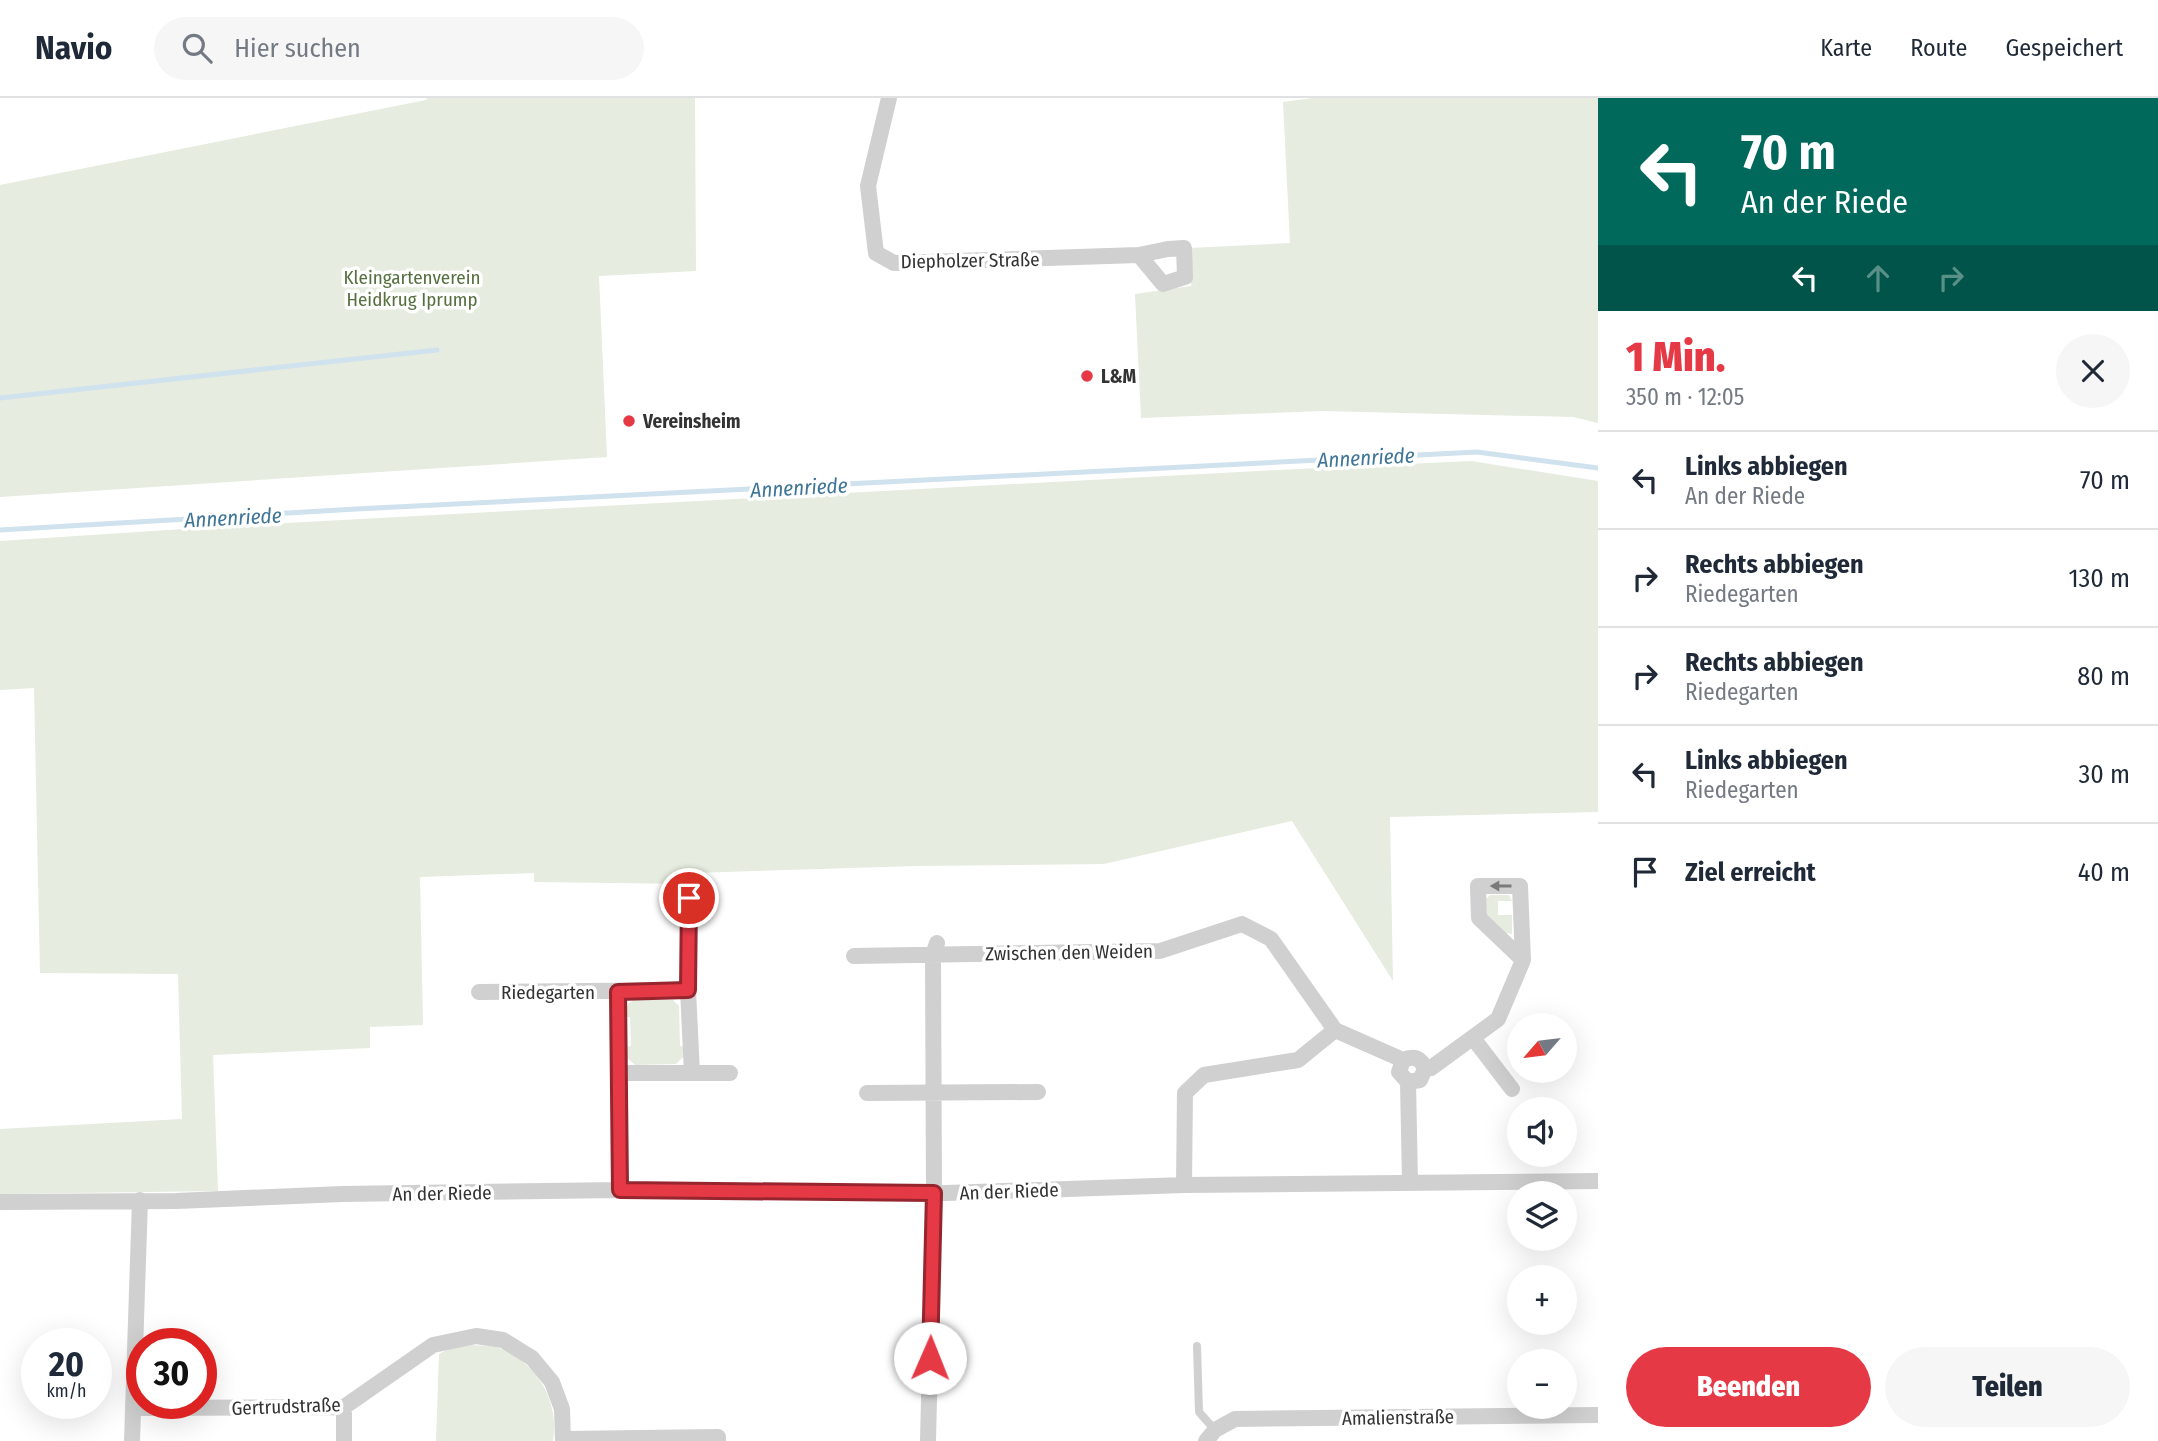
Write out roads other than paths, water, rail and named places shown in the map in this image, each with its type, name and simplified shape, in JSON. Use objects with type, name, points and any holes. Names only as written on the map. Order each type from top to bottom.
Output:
[{"type":"street","name":"Diepholzer Straße","points":[[888,98],[868,186],[876,253],[894,263],[1139,255]]},
{"type":"street","points":[[1425,1069],[1431,1068],[1498,1018],[1523,960],[1520,886],[1478,886],[1479,918],[1523,960]]},
{"type":"street","points":[[689,898],[688,990],[692,1073]]},
{"type":"street","name":"Zwischen den Weiden","points":[[854,956],[935,949],[1160,951],[1242,924],[1272,939],[1335,1030]]},
{"type":"street","points":[[928,1441],[934,1193],[935,949]]},
{"type":"street","name":"Riedegarten","points":[[479,992],[688,990]]},
{"type":"street","name":"Riedegarten","points":[[618,992],[620,1190]]},
{"type":"street","points":[[1184,1185],[1185,1093],[1204,1074],[1297,1060],[1335,1030],[1403,1060],[1417,1058],[1425,1069],[1420,1080],[1408,1082]]},
{"type":"street","points":[[1473,1038],[1512,1089]]},
{"type":"street","points":[[1403,1060],[1399,1072],[1408,1082],[1410,1183]]},
{"type":"street","points":[[620,1073],[730,1073]]},
{"type":"street","points":[[867,1093],[1038,1092]]},
{"type":"street","name":"An der Riede","points":[[0,1202],[620,1190],[934,1193],[1184,1185],[1598,1181]]},
{"type":"street","points":[[136,1328],[140,1200]]},
{"type":"street","name":"Gertrudstraße","points":[[217,1408],[344,1407],[433,1345],[476,1336],[503,1340],[532,1358],[552,1382],[562,1409],[564,1440]]},
{"type":"street","points":[[344,1407],[344,1441]]},
{"type":"street","name":"Amalienstraße","points":[[1210,1435],[1235,1419],[1598,1415]]},
{"type":"street","points":[[132,1441],[133,1419]]},
{"type":"street","points":[[564,1440],[718,1437],[718,1441]]},
{"type":"lane","points":[[1197,1346],[1199,1412],[1210,1435]]},
{"type":"waterway","points":[[0,398],[437,350]]},
{"type":"waterway","name":"Annenriede","points":[[0,530],[356,509],[1477,452],[1598,468]]},
{"type":"place","name":"L&M","points":[[1087,376]]},
{"type":"place","name":"Vereinsheim","points":[[629,421]]},
{"type":"park label","name":"Kleingartenverein Heidkrug Iprump","points":[[412,288]]}]
